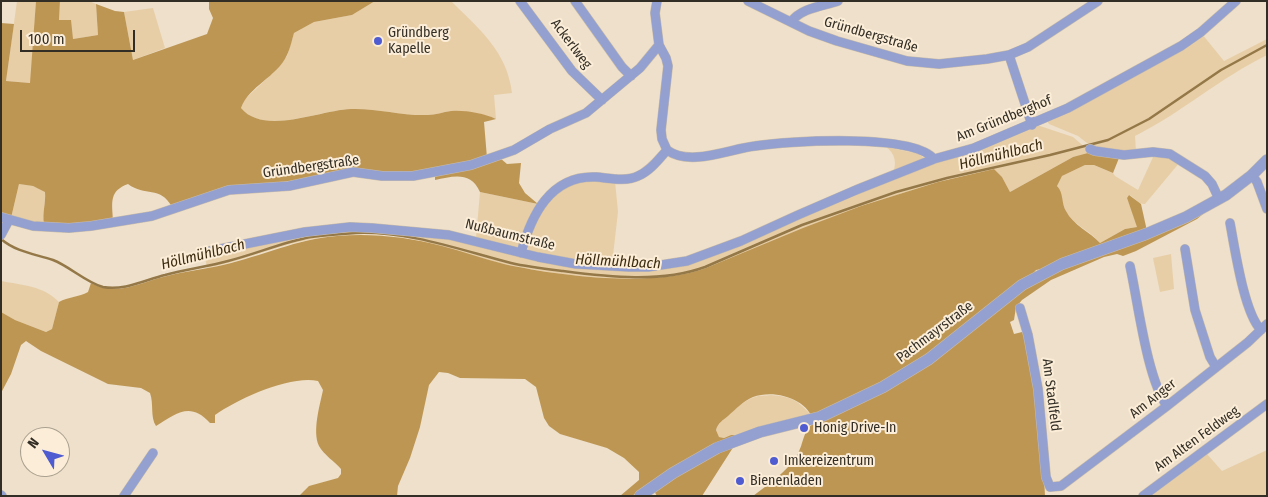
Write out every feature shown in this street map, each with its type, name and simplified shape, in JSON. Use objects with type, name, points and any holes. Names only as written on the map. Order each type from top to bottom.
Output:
[{"type":"street","name":"Ackerlweg","points":[[520,1],[572,71],[602,100]]},
{"type":"street","points":[[575,1],[622,67],[631,76]]},
{"type":"street","points":[[657,1],[655,13],[659,45],[668,66],[661,130],[662,139],[667,150],[683,157],[694,158],[777,143],[859,141],[906,147],[923,152],[934,159]]},
{"type":"street","name":"Gründbergstraße","points":[[748,1],[813,32],[837,41],[912,62],[948,64],[987,60],[1009,55],[1028,47],[1098,1]]},
{"type":"street","points":[[791,22],[795,17],[804,12],[838,1]]},
{"type":"street","name":"Am Gründberghof","points":[[934,159],[974,148],[1032,125],[1088,98],[1182,46],[1236,1]]},
{"type":"street","name":"Gründbergstraße","points":[[1,235],[5,219],[50,228],[91,226],[152,216],[229,190],[289,186],[354,172],[394,177],[452,170],[487,161],[514,150],[550,129],[578,117],[631,76],[643,65],[659,45]]},
{"type":"street","points":[[1009,55],[1032,125]]},
{"type":"street","points":[[1090,148],[1096,152],[1124,155],[1153,152],[1170,154],[1205,176],[1212,184],[1219,200]]},
{"type":"street","points":[[521,253],[536,213],[544,200],[555,190],[569,182],[583,178],[625,179],[637,177],[651,167],[667,150]]},
{"type":"street","name":"Nußbaumstraße","points":[[210,251],[305,232],[350,227],[449,235],[521,253],[576,264],[648,267],[687,261],[741,241],[825,203],[934,159]]},
{"type":"street","name":"Pachmayrstraße","points":[[640,496],[673,473],[717,448],[760,432],[820,417],[884,387],[928,359],[1012,292],[1049,270],[1167,226],[1219,200],[1252,175],[1267,160]]},
{"type":"street","points":[[1252,175],[1257,182],[1267,209]]},
{"type":"street","points":[[1230,224],[1236,259],[1252,316],[1264,327]]},
{"type":"street","points":[[1185,249],[1195,310],[1210,357],[1216,367]]},
{"type":"street","points":[[1130,266],[1153,372],[1160,394],[1167,406]]},
{"type":"street","name":"Am Stadlfeld","points":[[1020,308],[1036,373],[1046,477],[1050,487]]},
{"type":"street","name":"Am Anger","points":[[1050,487],[1061,486],[1167,406],[1264,327]]},
{"type":"street","name":"Am Alten Feldweg","points":[[1143,496],[1267,404]]},
{"type":"street","points":[[124,496],[153,453]]},
{"type":"shaded area","points":[[17,1],[36,1],[31,83],[6,81]]},
{"type":"shaded area","points":[[36,1],[60,1],[59,20],[71,20],[73,39],[98,35],[96,4],[115,11],[124,12],[133,60],[207,34],[213,18],[209,9],[209,1],[375,1],[352,15],[314,22],[294,33],[288,53],[282,63],[250,94],[241,108],[251,116],[264,120],[278,121],[351,109],[418,115],[431,115],[451,111],[474,112],[496,119],[484,122],[487,158],[414,173],[336,174],[258,186],[172,207],[167,200],[157,193],[140,190],[128,184],[118,190],[113,198],[113,220],[76,225],[44,224],[45,192],[33,186],[19,184],[11,218],[1,215],[1,23],[14,24],[6,81],[30,83]]},
{"type":"shaded area","points":[[60,1],[89,1],[96,4],[98,35],[73,39],[59,20]]},
{"type":"shaded area","points":[[375,1],[451,1],[472,21],[498,53],[509,78],[512,93],[494,95],[496,119],[461,111],[418,115],[351,109],[277,121],[263,120],[251,116],[241,108],[243,101],[276,70],[287,56],[294,33],[314,22],[352,15]]},
{"type":"shaded area","points":[[153,8],[165,48],[133,60],[124,12]]},
{"type":"shaded area","points":[[1202,34],[1224,61],[1267,39],[1267,55],[1233,74],[1168,117],[1135,136],[1136,151],[1128,153],[1092,147],[1078,136],[1049,124],[1047,121]]},
{"type":"shaded area","points":[[1037,125],[1073,137],[1096,154],[1073,157],[1010,192],[1002,177],[994,169],[938,182],[861,206],[693,273],[646,278],[574,275],[504,264],[407,238],[365,234],[308,240],[207,268],[205,257],[208,254],[290,237],[343,230],[432,235],[516,255],[668,268],[890,180]]},
{"type":"shaded area","points":[[886,147],[919,154],[924,158],[893,173],[895,166],[894,158]]},
{"type":"shaded area","points":[[1088,153],[1119,158],[1113,173],[1094,165],[1085,165],[1062,176],[1057,186],[1061,192],[1064,208],[1069,216],[1100,243],[1125,229],[1137,227],[1127,198],[1129,195],[1141,204],[1147,231],[1048,268],[1036,270],[1013,298],[1042,277],[1209,209],[1197,219],[1136,251],[1123,256],[1117,254],[1104,257],[1051,280],[1022,300],[1016,307],[1014,320],[1010,322],[1014,334],[1024,333],[1032,365],[1045,496],[753,496],[792,463],[799,452],[807,430],[814,423],[811,415],[798,402],[781,395],[771,394],[753,397],[746,401],[721,422],[716,430],[719,437],[724,438],[731,435],[741,435],[670,470],[632,496],[620,496],[639,480],[639,472],[624,458],[607,448],[560,434],[549,426],[544,418],[536,387],[525,379],[460,378],[448,373],[439,372],[429,385],[420,427],[398,486],[397,496],[299,496],[309,486],[338,478],[341,474],[341,469],[319,446],[317,440],[317,418],[323,390],[318,381],[306,380],[279,385],[250,396],[215,415],[215,423],[210,423],[196,412],[189,411],[177,414],[156,426],[153,419],[150,393],[141,388],[108,384],[41,351],[26,341],[21,345],[11,374],[1,393],[1,312],[15,320],[46,332],[52,329],[59,302],[88,292],[91,283],[101,287],[120,289],[174,274],[237,261],[308,241],[337,236],[364,235],[416,240],[504,264],[578,276],[633,279],[659,278],[706,268],[861,206],[938,182],[994,169],[1002,177],[1010,192],[1073,157]]},
{"type":"shaded area","points":[[1160,154],[1180,162],[1145,204],[1140,203],[1129,195],[1127,198],[1137,227],[1125,229],[1100,243],[1077,224],[1064,208],[1057,186],[1062,176],[1085,165],[1094,165],[1113,173],[1138,190],[1154,155]]},
{"type":"shaded area","points":[[500,158],[507,164],[521,163],[519,183],[525,193],[538,204],[480,192],[476,185],[467,178],[448,177],[435,180],[435,175]]},
{"type":"shaded area","points":[[584,180],[615,181],[618,212],[612,264],[594,263],[530,252],[526,245],[540,210],[565,186]]},
{"type":"shaded area","points":[[19,184],[33,186],[45,191],[44,224],[11,218]]},
{"type":"shaded area","points":[[480,192],[538,204],[519,245],[515,249],[476,238]]},
{"type":"shaded area","points":[[1171,254],[1174,289],[1160,292],[1153,258]]},
{"type":"shaded area","points":[[1,281],[40,289],[59,302],[52,329],[46,332],[15,320],[1,312]]},
{"type":"shaded area","points":[[771,395],[794,400],[812,416],[741,435],[719,437],[716,430],[718,426],[732,411],[750,399]]},
{"type":"shaded area","points":[[734,446],[702,496],[657,496],[654,491],[693,465]]},
{"type":"shaded area","points":[[1267,450],[1267,496],[1151,496],[1207,454],[1222,471]]},
{"type":"waterway","name":"Höllmühlbach","points":[[1,239],[19,250],[53,260],[97,285],[111,288],[119,288],[173,273],[220,263],[301,239],[356,233],[376,233],[415,238],[511,263],[544,269],[617,277],[671,275],[705,267],[802,225],[896,192],[1108,140],[1149,119],[1221,70],[1267,45]]},
{"type":"place","name":"Gründberg Kapelle","points":[[378,41]]},
{"type":"place","name":"Honig Drive-In","points":[[804,428]]},
{"type":"place","name":"Imkereizentrum","points":[[774,461]]},
{"type":"place","name":"Bienenladen","points":[[740,481]]}]
